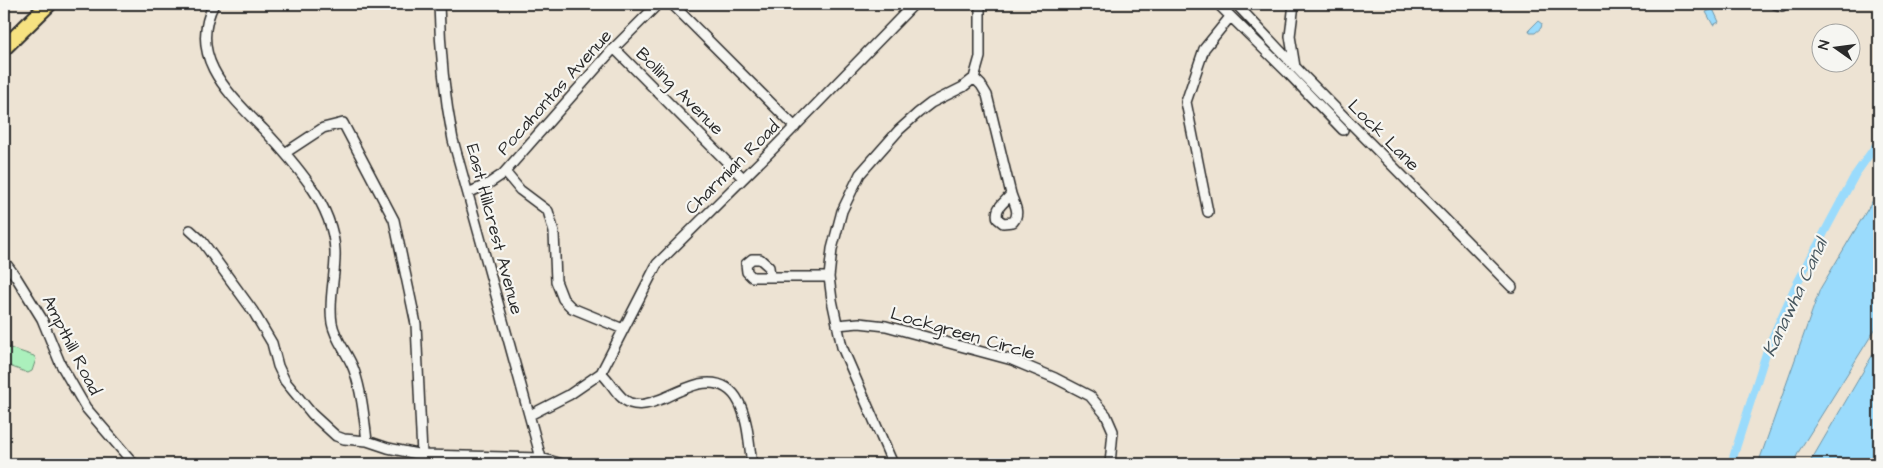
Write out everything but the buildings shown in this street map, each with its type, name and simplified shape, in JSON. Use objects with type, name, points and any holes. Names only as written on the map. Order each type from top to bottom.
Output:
[{"type":"main road","points":[[4,48],[49,4]]},
{"type":"street","points":[[214,4],[206,28],[207,53],[212,66],[228,91],[285,153],[311,187],[325,211],[333,233],[335,252],[330,311],[332,325],[337,340],[348,356],[354,371],[362,398],[367,440]]},
{"type":"street","name":"East Hillcrest Avenue","points":[[439,4],[445,100],[453,140],[541,458]]},
{"type":"street","name":"Pocahontas Avenue","points":[[468,193],[488,184],[505,172],[614,48],[658,4]]},
{"type":"street","points":[[672,4],[795,126]]},
{"type":"street","name":"Charmian Road","points":[[530,415],[569,395],[601,373],[657,264],[914,4]]},
{"type":"street","points":[[893,464],[842,347],[829,277],[836,230],[850,191],[860,174],[899,130],[931,103],[963,87],[974,78],[980,57],[980,4]]},
{"type":"street","points":[[1218,4],[1343,130]]},
{"type":"street","name":"Lock Lane","points":[[1236,4],[1295,67],[1512,287]]},
{"type":"street","points":[[1294,4],[1290,36],[1295,67]]},
{"type":"street","points":[[1775,4],[1782,6],[1785,4]]},
{"type":"street","points":[[1208,212],[1186,102],[1204,49],[1230,17]]},
{"type":"street","name":"Bolling Avenue","points":[[614,48],[743,178]]},
{"type":"street","points":[[974,78],[987,95],[1011,194]]},
{"type":"street","points":[[285,153],[323,128],[343,123],[394,220],[416,324],[422,455],[431,464]]},
{"type":"street","points":[[505,172],[520,190],[548,211],[554,232],[556,281],[563,299],[572,308],[623,329]]},
{"type":"street","points":[[190,230],[202,241],[253,311],[272,343],[278,366],[285,381],[312,414],[336,436],[344,439],[367,440],[388,448],[422,455],[541,458],[562,464]]},
{"type":"street","name":"Ampthill Road","points":[[4,261],[42,319],[60,363],[86,408],[134,464]]},
{"type":"street","points":[[770,277],[829,277]]},
{"type":"street","name":"Lockgreen Circle","points":[[837,325],[859,323],[886,326],[1012,360],[1055,378],[1090,396],[1106,415],[1113,431],[1110,464]]},
{"type":"street","points":[[601,373],[625,400],[638,405],[653,402],[700,384],[709,383],[723,386],[738,398],[743,411],[752,464]]},
{"type":"green space","points":[[4,346],[34,356],[36,359],[32,371],[28,373],[4,364]]},
{"type":"water","points":[[1713,9],[1719,22],[1713,25],[1706,12]]},
{"type":"water","points":[[1538,21],[1542,24],[1541,28],[1535,33],[1530,33],[1529,30]]},
{"type":"water","points":[[1879,190],[1879,323],[1799,451],[1793,464],[1758,464],[1820,289]]},
{"type":"water","points":[[1879,344],[1879,464],[1809,464]]},
{"type":"waterway","name":"Kanawha Canal","points":[[1731,464],[1768,347],[1794,289],[1855,175],[1879,141]]}]
